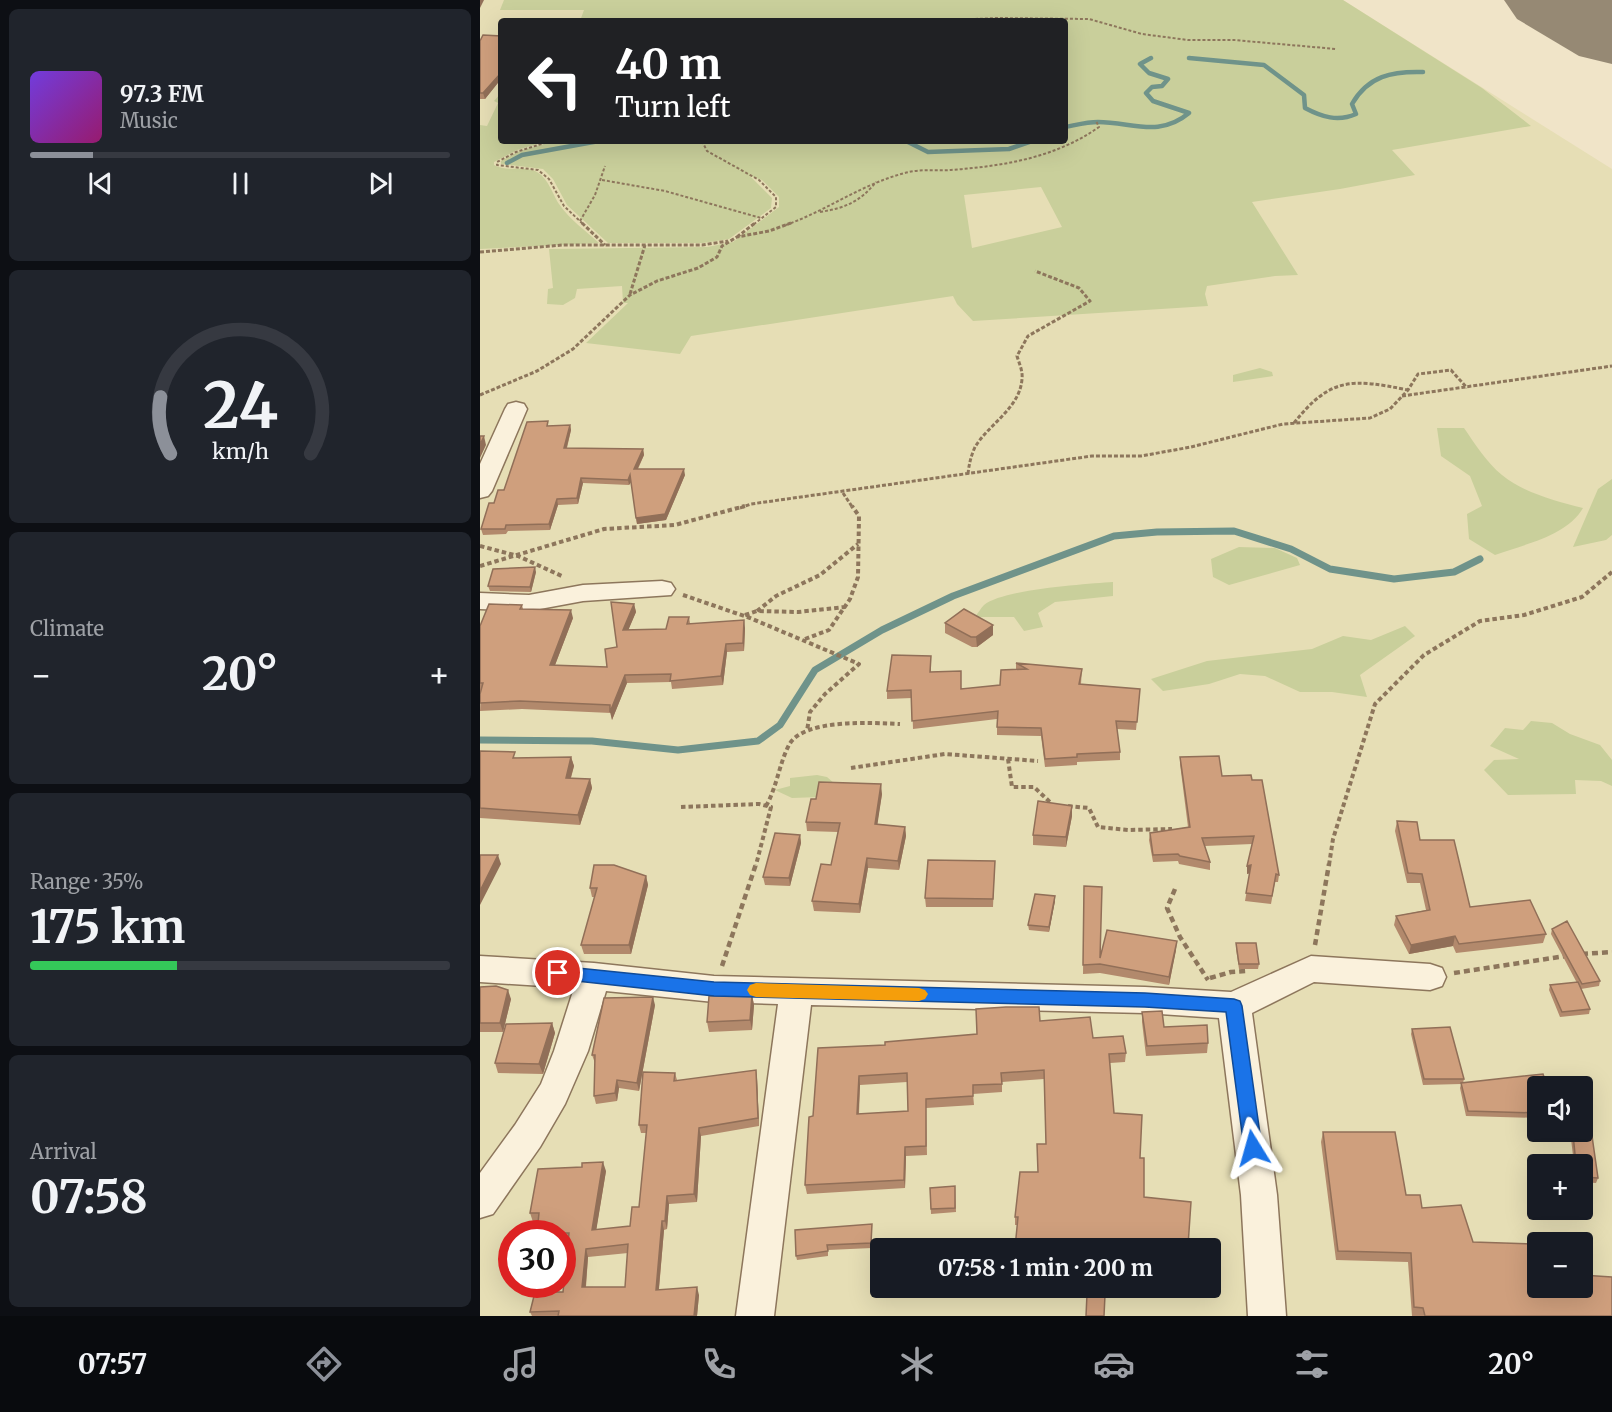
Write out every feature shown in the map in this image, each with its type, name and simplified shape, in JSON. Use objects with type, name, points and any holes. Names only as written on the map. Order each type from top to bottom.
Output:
[{"type":"street","points":[[480,491],[516,409]]},
{"type":"street","points":[[480,601],[529,603],[583,593],[662,589]]},
{"type":"street","points":[[480,969],[594,976],[714,989],[1145,1000],[1234,1006],[1311,969],[1430,977]]},
{"type":"street","points":[[480,1202],[520,1147],[553,1093],[580,1023],[594,976]]},
{"type":"street","points":[[755,1316],[771,1208],[780,1111],[796,991]]},
{"type":"street","points":[[1234,1006],[1259,1195],[1267,1316]]},
{"type":"path","points":[[1068,19],[1089,19],[1143,34],[1176,38],[1234,40],[1336,49]]},
{"type":"path","points":[[737,237],[769,231],[816,212],[877,182],[911,171],[1013,164],[1079,141],[1099,127],[1096,121]]},
{"type":"path","points":[[541,144],[516,152],[497,162],[497,165],[538,170],[549,179],[564,206],[605,245]]},
{"type":"path","points":[[480,394],[537,371],[573,350],[630,295],[657,281],[698,268],[717,257],[722,246],[776,207],[776,197],[759,180],[707,151],[704,144]]},
{"type":"path","points":[[580,221],[602,180],[605,166]]},
{"type":"path","points":[[602,180],[665,190],[761,218]]},
{"type":"path","points":[[816,212],[849,207],[865,198],[877,182]]},
{"type":"path","points":[[480,252],[563,245],[702,244],[732,240]]},
{"type":"path","points":[[630,295],[645,245]]},
{"type":"path","points":[[969,474],[968,462],[980,438],[1014,401],[1022,379],[1017,356],[1028,336],[1090,300],[1079,288],[1035,271]]},
{"type":"path","points":[[1402,396],[1612,366]]},
{"type":"path","points":[[480,566],[560,541],[621,526],[650,527],[703,519],[751,504],[843,493],[1092,456],[1141,456],[1191,447],[1212,440],[1293,423],[1370,418],[1390,409],[1408,390],[1418,374],[1451,370],[1467,388]]},
{"type":"path","points":[[1293,423],[1317,397],[1334,386],[1363,383],[1408,390]]},
{"type":"path","points":[[804,640],[829,630],[850,599],[858,577],[859,516],[843,493]]},
{"type":"path","points":[[745,616],[757,611],[776,596],[820,575],[859,543]]},
{"type":"path","points":[[480,546],[518,556],[560,573],[583,593]]},
{"type":"path","points":[[1311,969],[1333,840],[1375,704],[1424,655],[1480,621],[1524,615],[1582,597],[1612,574]]},
{"type":"path","points":[[662,589],[745,616],[858,664],[825,694],[810,712],[807,731]]},
{"type":"path","points":[[757,611],[798,612],[845,607]]},
{"type":"path","points":[[766,806],[775,790],[790,743],[807,731],[848,722],[900,724]]},
{"type":"path","points":[[851,768],[945,754],[1038,761]]},
{"type":"path","points":[[1008,759],[1012,787],[1034,787],[1050,804],[1089,808],[1098,827],[1128,830],[1172,829]]},
{"type":"path","points":[[681,807],[771,807],[750,886],[714,989]]},
{"type":"path","points":[[1175,889],[1167,908],[1180,937],[1207,979],[1234,1006]]},
{"type":"path","points":[[1430,977],[1588,953],[1612,952]]},
{"type":"shaded area","points":[[480,0],[1343,0],[1612,169],[1612,1316],[480,1316]]},
{"type":"green space","points":[[504,0],[1343,0],[1482,88],[1531,126],[1392,150],[1415,175],[1252,202],[1298,275],[1207,286],[1205,294],[1208,306],[973,321],[957,304],[953,296],[691,336],[680,354],[586,343],[628,303],[623,303],[622,286],[577,289],[575,298],[563,305],[547,304],[548,289],[553,288],[549,249],[707,247],[733,242],[779,207],[779,197],[762,180],[750,176],[772,198],[771,208],[729,239],[703,243],[608,243],[567,205],[553,179],[543,169],[501,164],[501,161],[520,151],[544,144],[1068,144],[1068,18],[581,18],[584,10],[500,10]],"holes":[[[1041,187],[1062,227],[972,248],[964,195]]]},
{"type":"green space","points":[[498,103],[498,144],[537,144],[517,150],[494,162],[494,165],[535,171],[546,181],[563,209],[599,243],[480,249],[480,125],[487,126]]},
{"type":"green space","points":[[1260,368],[1272,372],[1273,376],[1233,382],[1233,375]]},
{"type":"green space","points":[[1437,428],[1464,428],[1491,465],[1502,475],[1520,487],[1541,496],[1583,508],[1567,526],[1556,532],[1532,543],[1495,555],[1469,539],[1467,514],[1482,506],[1470,476],[1441,456]]},
{"type":"green space","points":[[1612,479],[1612,535],[1606,540],[1573,547],[1598,489]]},
{"type":"green space","points":[[1239,547],[1275,548],[1297,558],[1300,565],[1229,585],[1213,577],[1211,559]]},
{"type":"green space","points":[[1113,582],[1113,596],[1055,602],[1038,613],[1043,627],[1024,631],[1014,617],[975,617],[984,605],[1009,595],[1046,588]]},
{"type":"green space","points":[[1405,626],[1415,636],[1360,675],[1367,697],[1332,692],[1300,692],[1265,676],[1240,674],[1209,684],[1163,691],[1151,679],[1207,661],[1312,649],[1343,636],[1371,640]]},
{"type":"green space","points":[[1531,721],[1552,723],[1570,734],[1600,745],[1612,760],[1612,786],[1601,781],[1575,780],[1576,794],[1508,795],[1484,770],[1494,760],[1519,759],[1490,746],[1505,728],[1523,730]]},
{"type":"green space","points":[[817,775],[827,777],[835,784],[820,797],[792,798],[775,790],[790,786],[790,778]]},
{"type":"building","points":[[483,35],[498,36],[498,76],[483,93],[480,93],[480,41]]},
{"type":"building","points":[[548,421],[547,426],[570,425],[564,448],[643,449],[634,469],[684,469],[665,514],[636,518],[630,475],[628,480],[581,478],[577,498],[557,499],[549,524],[506,525],[505,529],[481,529],[489,503],[494,503],[498,490],[504,490],[527,422]]},
{"type":"building","points":[[535,567],[530,587],[488,586],[493,569]]},
{"type":"building","points":[[611,602],[634,604],[623,630],[666,629],[669,617],[689,617],[687,624],[744,620],[743,643],[726,644],[721,676],[670,681],[671,674],[625,675],[610,712],[610,705],[520,701],[480,703],[483,683],[480,683],[480,626],[489,604],[522,605],[520,609],[571,610],[550,665],[607,667],[605,649],[617,647]]},
{"type":"building","points":[[964,609],[993,625],[976,637],[971,637],[945,623]]},
{"type":"building","points":[[892,655],[931,656],[930,672],[961,671],[961,689],[1000,685],[1001,670],[1027,669],[1016,663],[1082,669],[1079,684],[1140,689],[1137,722],[1116,721],[1120,752],[1077,754],[1077,757],[1045,759],[1041,728],[997,727],[998,711],[912,721],[911,690],[887,691]]},
{"type":"building","points":[[480,751],[515,752],[513,758],[571,757],[566,778],[590,779],[578,815],[480,808]]},
{"type":"building","points":[[1219,756],[1222,776],[1251,775],[1252,780],[1262,780],[1279,875],[1276,874],[1272,896],[1246,893],[1251,865],[1247,866],[1254,836],[1202,838],[1210,862],[1178,854],[1153,855],[1150,833],[1190,827],[1180,757]]},
{"type":"building","points":[[819,782],[881,784],[875,824],[905,827],[898,861],[867,858],[859,904],[812,901],[821,864],[831,865],[840,823],[806,822],[811,799],[816,799]]},
{"type":"building","points":[[1038,801],[1072,806],[1066,837],[1033,835]]},
{"type":"building","points":[[1397,821],[1417,822],[1420,840],[1454,840],[1470,907],[1530,900],[1546,934],[1459,944],[1455,936],[1411,945],[1396,916],[1430,910],[1422,874],[1408,873]]},
{"type":"building","points":[[775,833],[800,835],[789,878],[763,877]]},
{"type":"building","points":[[480,855],[498,855],[480,891]]},
{"type":"building","points":[[928,860],[995,861],[993,899],[925,898]]},
{"type":"building","points":[[594,865],[614,865],[646,876],[629,945],[581,945],[597,888],[590,888]]},
{"type":"building","points":[[1084,886],[1102,887],[1100,958],[1107,930],[1177,941],[1169,977],[1100,964],[1083,965]]},
{"type":"building","points":[[1035,894],[1055,896],[1049,927],[1028,925]]},
{"type":"building","points":[[1567,921],[1600,981],[1582,984],[1552,929]]},
{"type":"building","points":[[1236,943],[1256,943],[1259,964],[1239,964]]},
{"type":"building","points":[[1578,982],[1590,1009],[1562,1012],[1550,985]]},
{"type":"building","points":[[496,986],[508,990],[500,1023],[480,1023],[480,987]]},
{"type":"building","points":[[752,995],[750,1020],[707,1022],[709,996]]},
{"type":"building","points":[[653,997],[637,1083],[617,1080],[615,1093],[594,1096],[595,1055],[592,1055],[604,998]]},
{"type":"building","points":[[1039,1007],[1040,1021],[1090,1017],[1093,1038],[1123,1036],[1126,1053],[1109,1054],[1114,1113],[1142,1115],[1140,1158],[1144,1158],[1144,1197],[1191,1202],[1189,1238],[1016,1238],[1018,1217],[1015,1217],[1020,1172],[1038,1172],[1037,1144],[1046,1144],[1044,1070],[1001,1073],[1002,1084],[973,1085],[973,1096],[926,1099],[926,1146],[905,1147],[904,1180],[805,1185],[809,1117],[813,1116],[818,1048],[885,1045],[885,1042],[977,1034],[976,1009]],"holes":[[[907,1073],[908,1111],[857,1114],[859,1076]]]},
{"type":"building","points":[[1162,1011],[1164,1027],[1207,1025],[1208,1043],[1147,1046],[1142,1012]]},
{"type":"building","points":[[552,1023],[539,1064],[495,1063],[506,1024]]},
{"type":"building","points":[[1450,1027],[1464,1079],[1424,1079],[1412,1029]]},
{"type":"building","points":[[756,1070],[758,1118],[699,1128],[694,1194],[667,1196],[665,1221],[662,1221],[656,1290],[697,1287],[694,1316],[558,1316],[559,1311],[530,1312],[534,1298],[576,1298],[576,1220],[538,1220],[539,1213],[530,1213],[538,1169],[582,1167],[582,1163],[603,1162],[592,1230],[630,1226],[632,1207],[639,1207],[647,1125],[639,1125],[643,1072],[675,1073],[674,1081]],"holes":[[[628,1244],[625,1287],[582,1287],[586,1249]]]},
{"type":"building","points":[[1543,1074],[1544,1076],[1527,1076],[1527,1113],[1468,1111],[1461,1083]]},
{"type":"building","points":[[1323,1132],[1395,1132],[1406,1195],[1420,1195],[1422,1208],[1461,1205],[1473,1242],[1527,1244],[1527,1298],[1593,1298],[1593,1276],[1612,1277],[1612,1316],[1425,1316],[1423,1308],[1414,1307],[1411,1253],[1338,1251]]},
{"type":"building","points":[[1574,1142],[1593,1142],[1598,1178],[1593,1178],[1593,1154],[1575,1154]]},
{"type":"building","points":[[955,1186],[955,1208],[931,1209],[930,1188]]},
{"type":"building","points":[[872,1224],[870,1243],[827,1245],[828,1251],[796,1256],[795,1230]]},
{"type":"building","points":[[1087,1298],[1105,1298],[1104,1316],[1086,1316]]},
{"type":"waterway","points":[[1068,126],[1098,122],[1156,127],[1178,121],[1189,113],[1153,101],[1146,93],[1152,87],[1162,86],[1168,79],[1149,73],[1140,64],[1151,58]]},
{"type":"waterway","points":[[1189,58],[1264,65],[1304,95],[1305,108],[1336,118],[1356,114],[1352,104],[1365,87],[1373,81],[1391,74],[1423,72]]},
{"type":"waterway","points":[[507,163],[522,155],[582,144]]},
{"type":"waterway","points":[[912,144],[928,152],[1009,149],[1023,144]]},
{"type":"waterway","points":[[480,740],[592,741],[678,750],[758,741],[780,725],[815,670],[882,630],[953,596],[1114,536],[1157,532],[1234,531],[1291,549],[1330,569],[1394,579],[1454,572],[1480,559]]},
{"type":"runway","points":[[1548,0],[1612,36]]},
{"type":"slow traffic","points":[[756,990],[919,994]]},
{"type":"route","points":[[558,973],[714,989],[1145,1000],[1234,1006],[1253,1148]]}]
